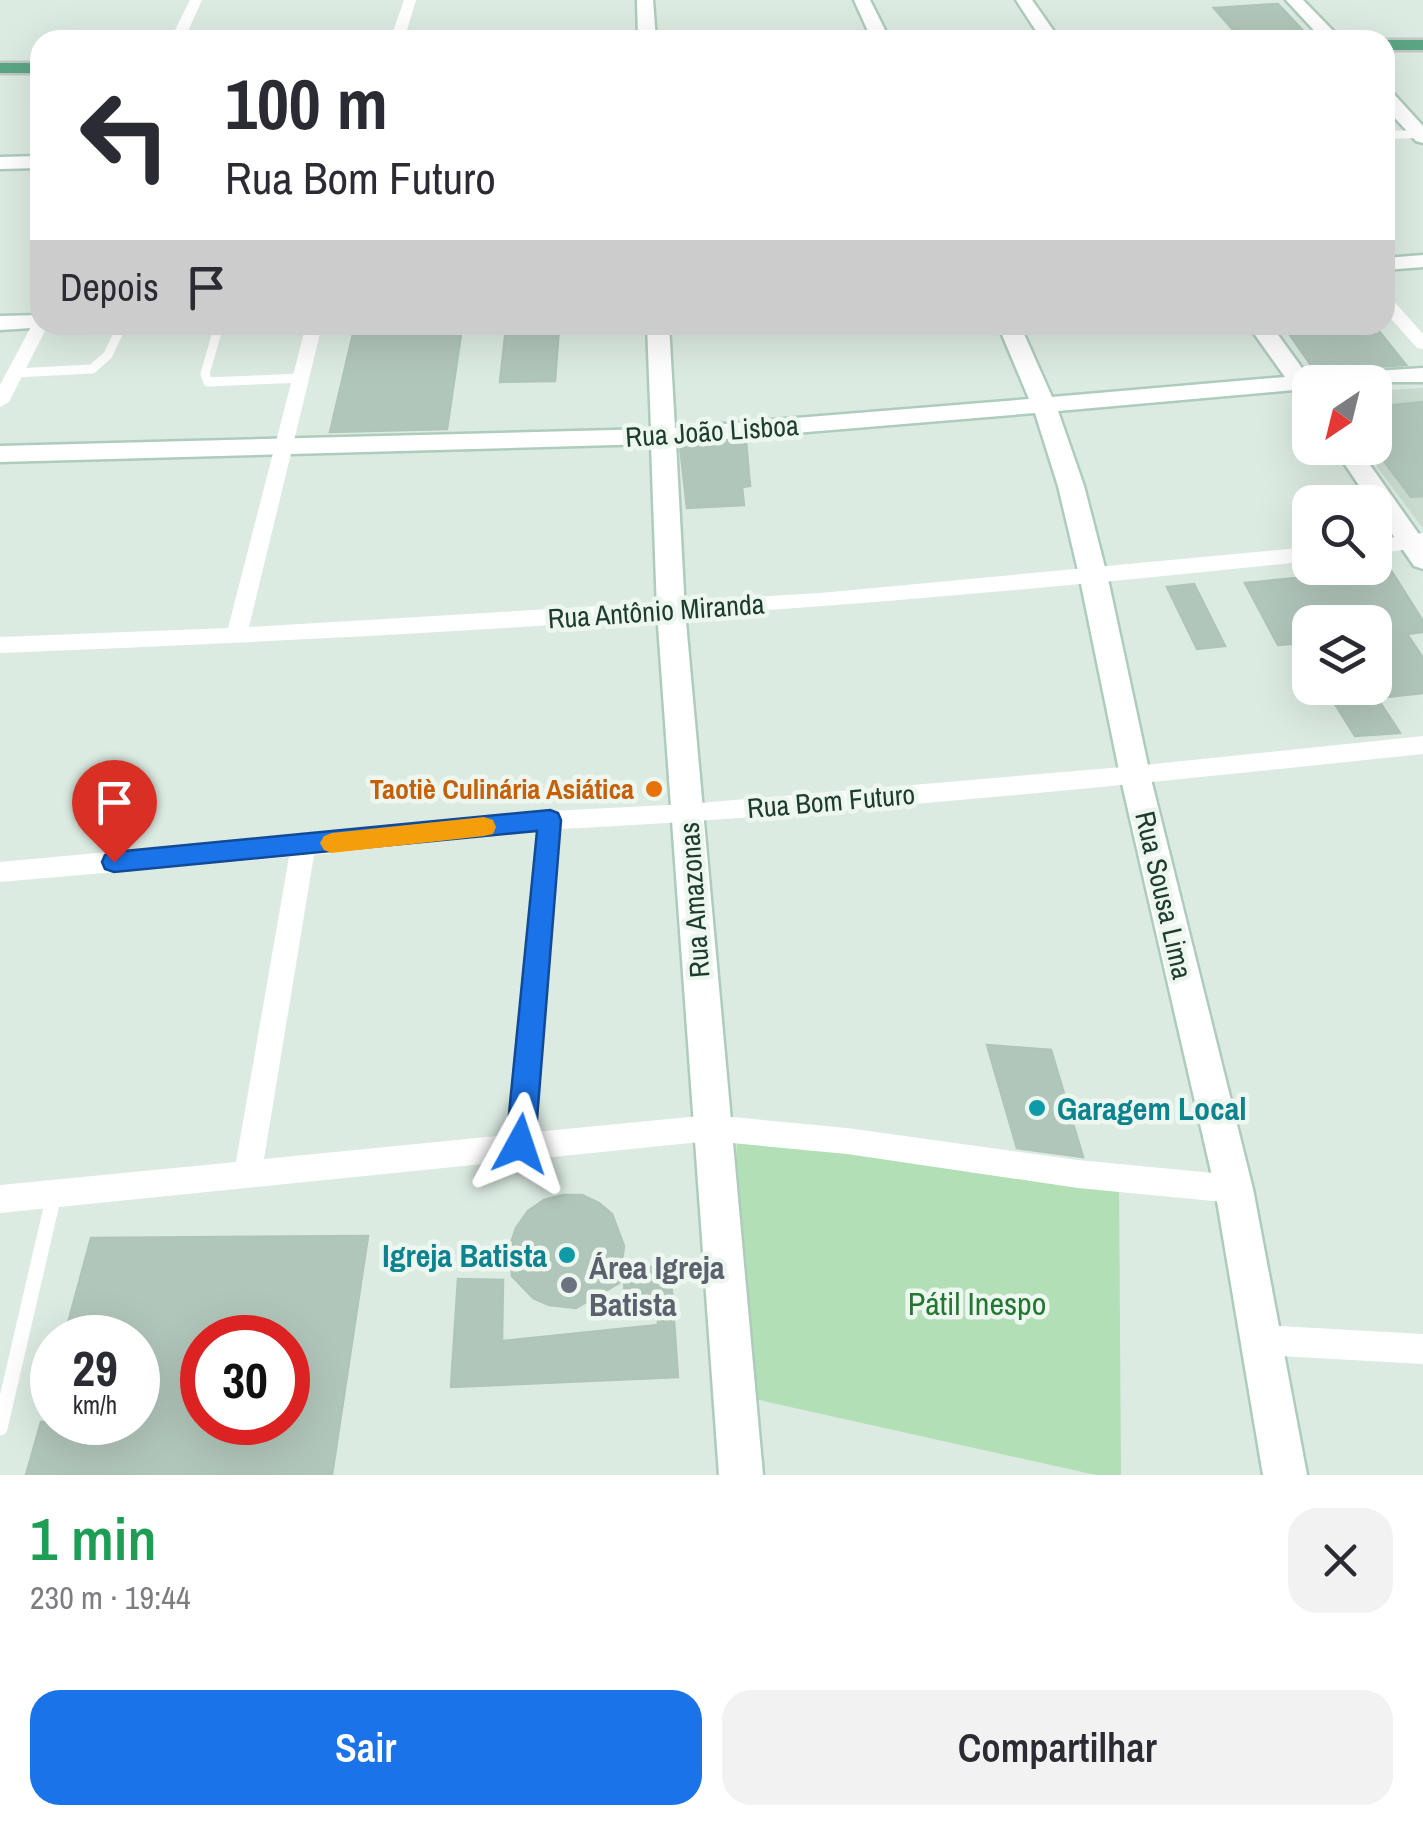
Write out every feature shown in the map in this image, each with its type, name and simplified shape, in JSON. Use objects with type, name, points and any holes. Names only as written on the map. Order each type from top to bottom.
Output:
[{"type":"main road","points":[[1395,46],[1423,45]]},
{"type":"main road","points":[[0,68],[30,68]]},
{"type":"street","points":[[182,30],[196,0]]},
{"type":"street","points":[[400,30],[410,0]]},
{"type":"street","points":[[645,0],[646,30]]},
{"type":"street","points":[[862,0],[876,30]]},
{"type":"street","points":[[1024,0],[1044,30]]},
{"type":"street","points":[[1294,0],[1323,30]]},
{"type":"street","points":[[1395,107],[1422,135]]},
{"type":"street","points":[[1395,135],[1422,135]]},
{"type":"street","points":[[0,163],[30,162]]},
{"type":"street","points":[[1395,263],[1423,261]]},
{"type":"street","points":[[1395,313],[1423,344]]},
{"type":"street","points":[[0,323],[30,324]]},
{"type":"street","points":[[0,402],[34,335]]},
{"type":"street","points":[[236,637],[312,335]]},
{"type":"street","name":"Rua Amazonas","points":[[659,335],[671,611],[741,1475]]},
{"type":"street","name":"Rua Sousa Lima","points":[[1013,335],[1044,405],[1071,486],[1094,579],[1135,775],[1234,1189],[1286,1475]]},
{"type":"street","points":[[1266,335],[1292,370]]},
{"type":"street","name":"Rua João Lisboa","points":[[1392,378],[1423,375]]},
{"type":"street","name":"Rua João Lisboa","points":[[0,454],[665,436],[1292,389]]},
{"type":"street","points":[[1358,465],[1420,550]]},
{"type":"street","points":[[1392,548],[1420,550]]},
{"type":"street","name":"Rua Antônio Miranda","points":[[0,645],[236,637],[671,611],[1094,579],[1292,556]]},
{"type":"street","name":"Rua Bom Futuro","points":[[0,872],[550,820],[688,813],[1135,775],[1423,745]]},
{"type":"street","points":[[520,1144],[550,820]]},
{"type":"street","points":[[248,1172],[304,846]]},
{"type":"street","points":[[0,1200],[520,1144],[710,1128],[847,1141],[1060,1172],[1234,1189]]},
{"type":"street","points":[[1264,1340],[1423,1349]]},
{"type":"lane","points":[[15,374],[92,369],[108,355],[117,335]]},
{"type":"lane","points":[[216,335],[204,374],[208,382],[301,378]]},
{"type":"lane","points":[[0,1428],[54,1195]]},
{"type":"shaded area","points":[[1423,388],[1423,527],[1376,465],[1392,465],[1392,390]]},
{"type":"green space","name":"Pátil Inespo","points":[[737,1129],[1119,1178],[1121,1475],[1096,1475],[732,1394]]},
{"type":"building","points":[[1278,4],[1302,30],[1233,30],[1214,8]]},
{"type":"building","points":[[353,335],[461,335],[447,429],[330,432]]},
{"type":"building","points":[[505,335],[558,335],[555,381],[500,382]]},
{"type":"building","points":[[1290,335],[1382,335],[1406,365],[1311,365]]},
{"type":"building","points":[[1423,402],[1423,496],[1411,497],[1387,465],[1392,465],[1392,405]]},
{"type":"building","points":[[746,441],[750,486],[742,487],[744,505],[687,508],[680,446]]},
{"type":"building","points":[[1392,572],[1423,621],[1423,632],[1407,634],[1423,658],[1423,693],[1392,696],[1392,605],[1292,605],[1292,644],[1278,645],[1245,583],[1292,578],[1292,585],[1392,585]]},
{"type":"building","points":[[1194,584],[1225,646],[1197,649],[1167,587]]},
{"type":"building","points":[[1336,705],[1382,705],[1400,733],[1355,736]]},
{"type":"building","name":"Garagem Local","points":[[987,1045],[1051,1050],[1083,1157],[1017,1148]]},
{"type":"building","name":"Igreja Batista","points":[[582,1195],[599,1203],[612,1214],[624,1246],[619,1283],[576,1308],[549,1305],[533,1298],[512,1276],[510,1246],[516,1228],[528,1211],[544,1200]]},
{"type":"building","points":[[368,1236],[332,1475],[26,1475],[34,1445],[160,1445],[160,1315],[70,1315],[91,1238]]},
{"type":"building","points":[[670,1265],[678,1377],[451,1387],[458,1279],[503,1280],[502,1341],[658,1325],[658,1315],[625,1312],[624,1270]]},
{"type":"slow traffic","points":[[332,843],[484,827]]},
{"type":"place","name":"Taotiè Culinária Asiática","points":[[654,789]]},
{"type":"place","name":"Garagem Local","points":[[1037,1108]]},
{"type":"place","name":"Igreja Batista","points":[[567,1255]]},
{"type":"place","name":"Área Igreja Batista","points":[[569,1285]]},
{"type":"route","points":[[114,862],[550,820],[520,1144]]}]
